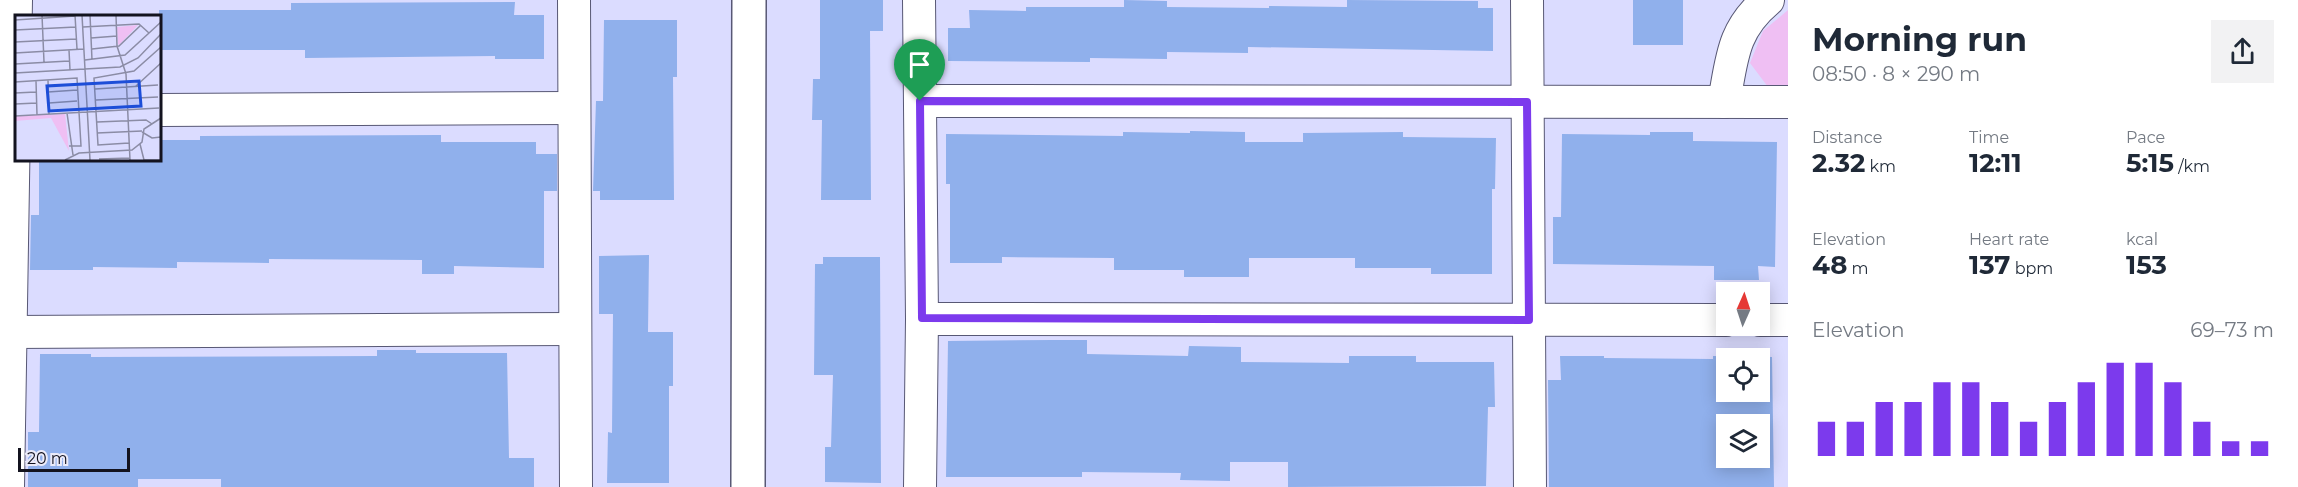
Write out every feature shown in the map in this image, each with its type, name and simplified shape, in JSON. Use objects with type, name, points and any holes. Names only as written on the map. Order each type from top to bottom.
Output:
[{"type":"street","points":[[16,0],[16,15]]},
{"type":"street","points":[[574,0],[576,487]]},
{"type":"street","points":[[748,487],[749,0]]},
{"type":"street","points":[[919,0],[922,318],[920,487]]},
{"type":"street","points":[[1527,0],[1530,487]]},
{"type":"street","points":[[1724,102],[1734,44],[1744,25],[1768,0]]},
{"type":"street","points":[[920,101],[1788,102]]},
{"type":"street","points":[[160,110],[574,108]]},
{"type":"street","points":[[8,487],[15,111]]},
{"type":"street","points":[[922,318],[1716,320]]},
{"type":"street","points":[[1770,320],[1788,320]]},
{"type":"street","points":[[10,332],[574,329]]},
{"type":"shaded area","points":[[1788,10],[1788,87],[1768,87],[1750,63],[1763,31]]},
{"type":"building","points":[[820,0],[883,0],[883,31],[870,31],[871,200],[821,200],[822,120],[812,120],[813,79],[820,79]]},
{"type":"building","points":[[1124,0],[1167,1],[1167,7],[1269,8],[1269,6],[1347,7],[1347,0],[1478,1],[1478,8],[1493,8],[1493,51],[1248,47],[1248,53],[1167,52],[1167,59],[1090,58],[1090,62],[948,61],[948,28],[970,28],[969,10],[1026,11],[1026,7],[1124,7]]},
{"type":"building","points":[[1633,0],[1683,0],[1683,45],[1633,45]]},
{"type":"building","points":[[515,2],[514,15],[544,15],[544,59],[495,59],[495,56],[305,58],[305,50],[160,50],[159,10],[291,10],[291,3]]},
{"type":"building","points":[[604,20],[677,20],[677,77],[673,77],[674,200],[600,200],[600,191],[593,191],[596,101],[603,101]]},
{"type":"building","points":[[1190,131],[1245,132],[1245,142],[1303,142],[1303,133],[1403,132],[1403,137],[1496,138],[1495,189],[1492,189],[1492,274],[1431,274],[1431,268],[1355,268],[1355,258],[1249,258],[1249,277],[1184,277],[1184,270],[1114,270],[1114,258],[1002,257],[1002,263],[950,263],[950,184],[946,184],[946,134],[1123,136],[1123,132],[1190,133]]},
{"type":"building","points":[[1650,132],[1693,132],[1693,141],[1777,142],[1775,267],[1758,266],[1759,280],[1714,280],[1714,266],[1553,264],[1553,217],[1561,217],[1562,134],[1650,135]]},
{"type":"building","points":[[441,135],[441,142],[536,142],[536,154],[557,154],[557,191],[544,191],[544,268],[454,266],[454,274],[422,274],[422,260],[269,259],[269,263],[177,262],[177,268],[93,267],[93,270],[30,270],[31,215],[39,215],[39,160],[160,160],[160,140],[200,140],[200,136]]},
{"type":"building","points":[[649,255],[648,332],[673,332],[673,386],[669,386],[669,483],[607,483],[608,432],[612,433],[613,314],[599,314],[599,256]]},
{"type":"building","points":[[823,257],[880,257],[881,483],[825,482],[825,447],[831,447],[833,375],[814,375],[815,264],[823,264]]},
{"type":"building","points":[[1087,340],[1087,354],[1188,356],[1189,346],[1241,347],[1241,362],[1349,363],[1349,356],[1416,356],[1416,362],[1494,362],[1495,407],[1488,407],[1486,486],[1288,487],[1288,462],[1230,462],[1230,481],[1180,480],[1181,473],[1082,472],[1082,477],[946,477],[948,341]]},
{"type":"building","points":[[377,350],[416,350],[416,353],[507,353],[509,458],[534,458],[534,487],[221,487],[221,479],[138,479],[138,487],[28,487],[28,432],[39,432],[40,354],[91,354],[91,357],[377,356]]},
{"type":"building","points":[[1560,356],[1713,359],[1713,356],[1716,356],[1716,402],[1770,402],[1770,357],[1772,357],[1774,487],[1549,487],[1548,380],[1561,380]]},
{"type":"route","points":[[920,101],[1527,102],[1529,320],[922,318],[920,101]]}]
